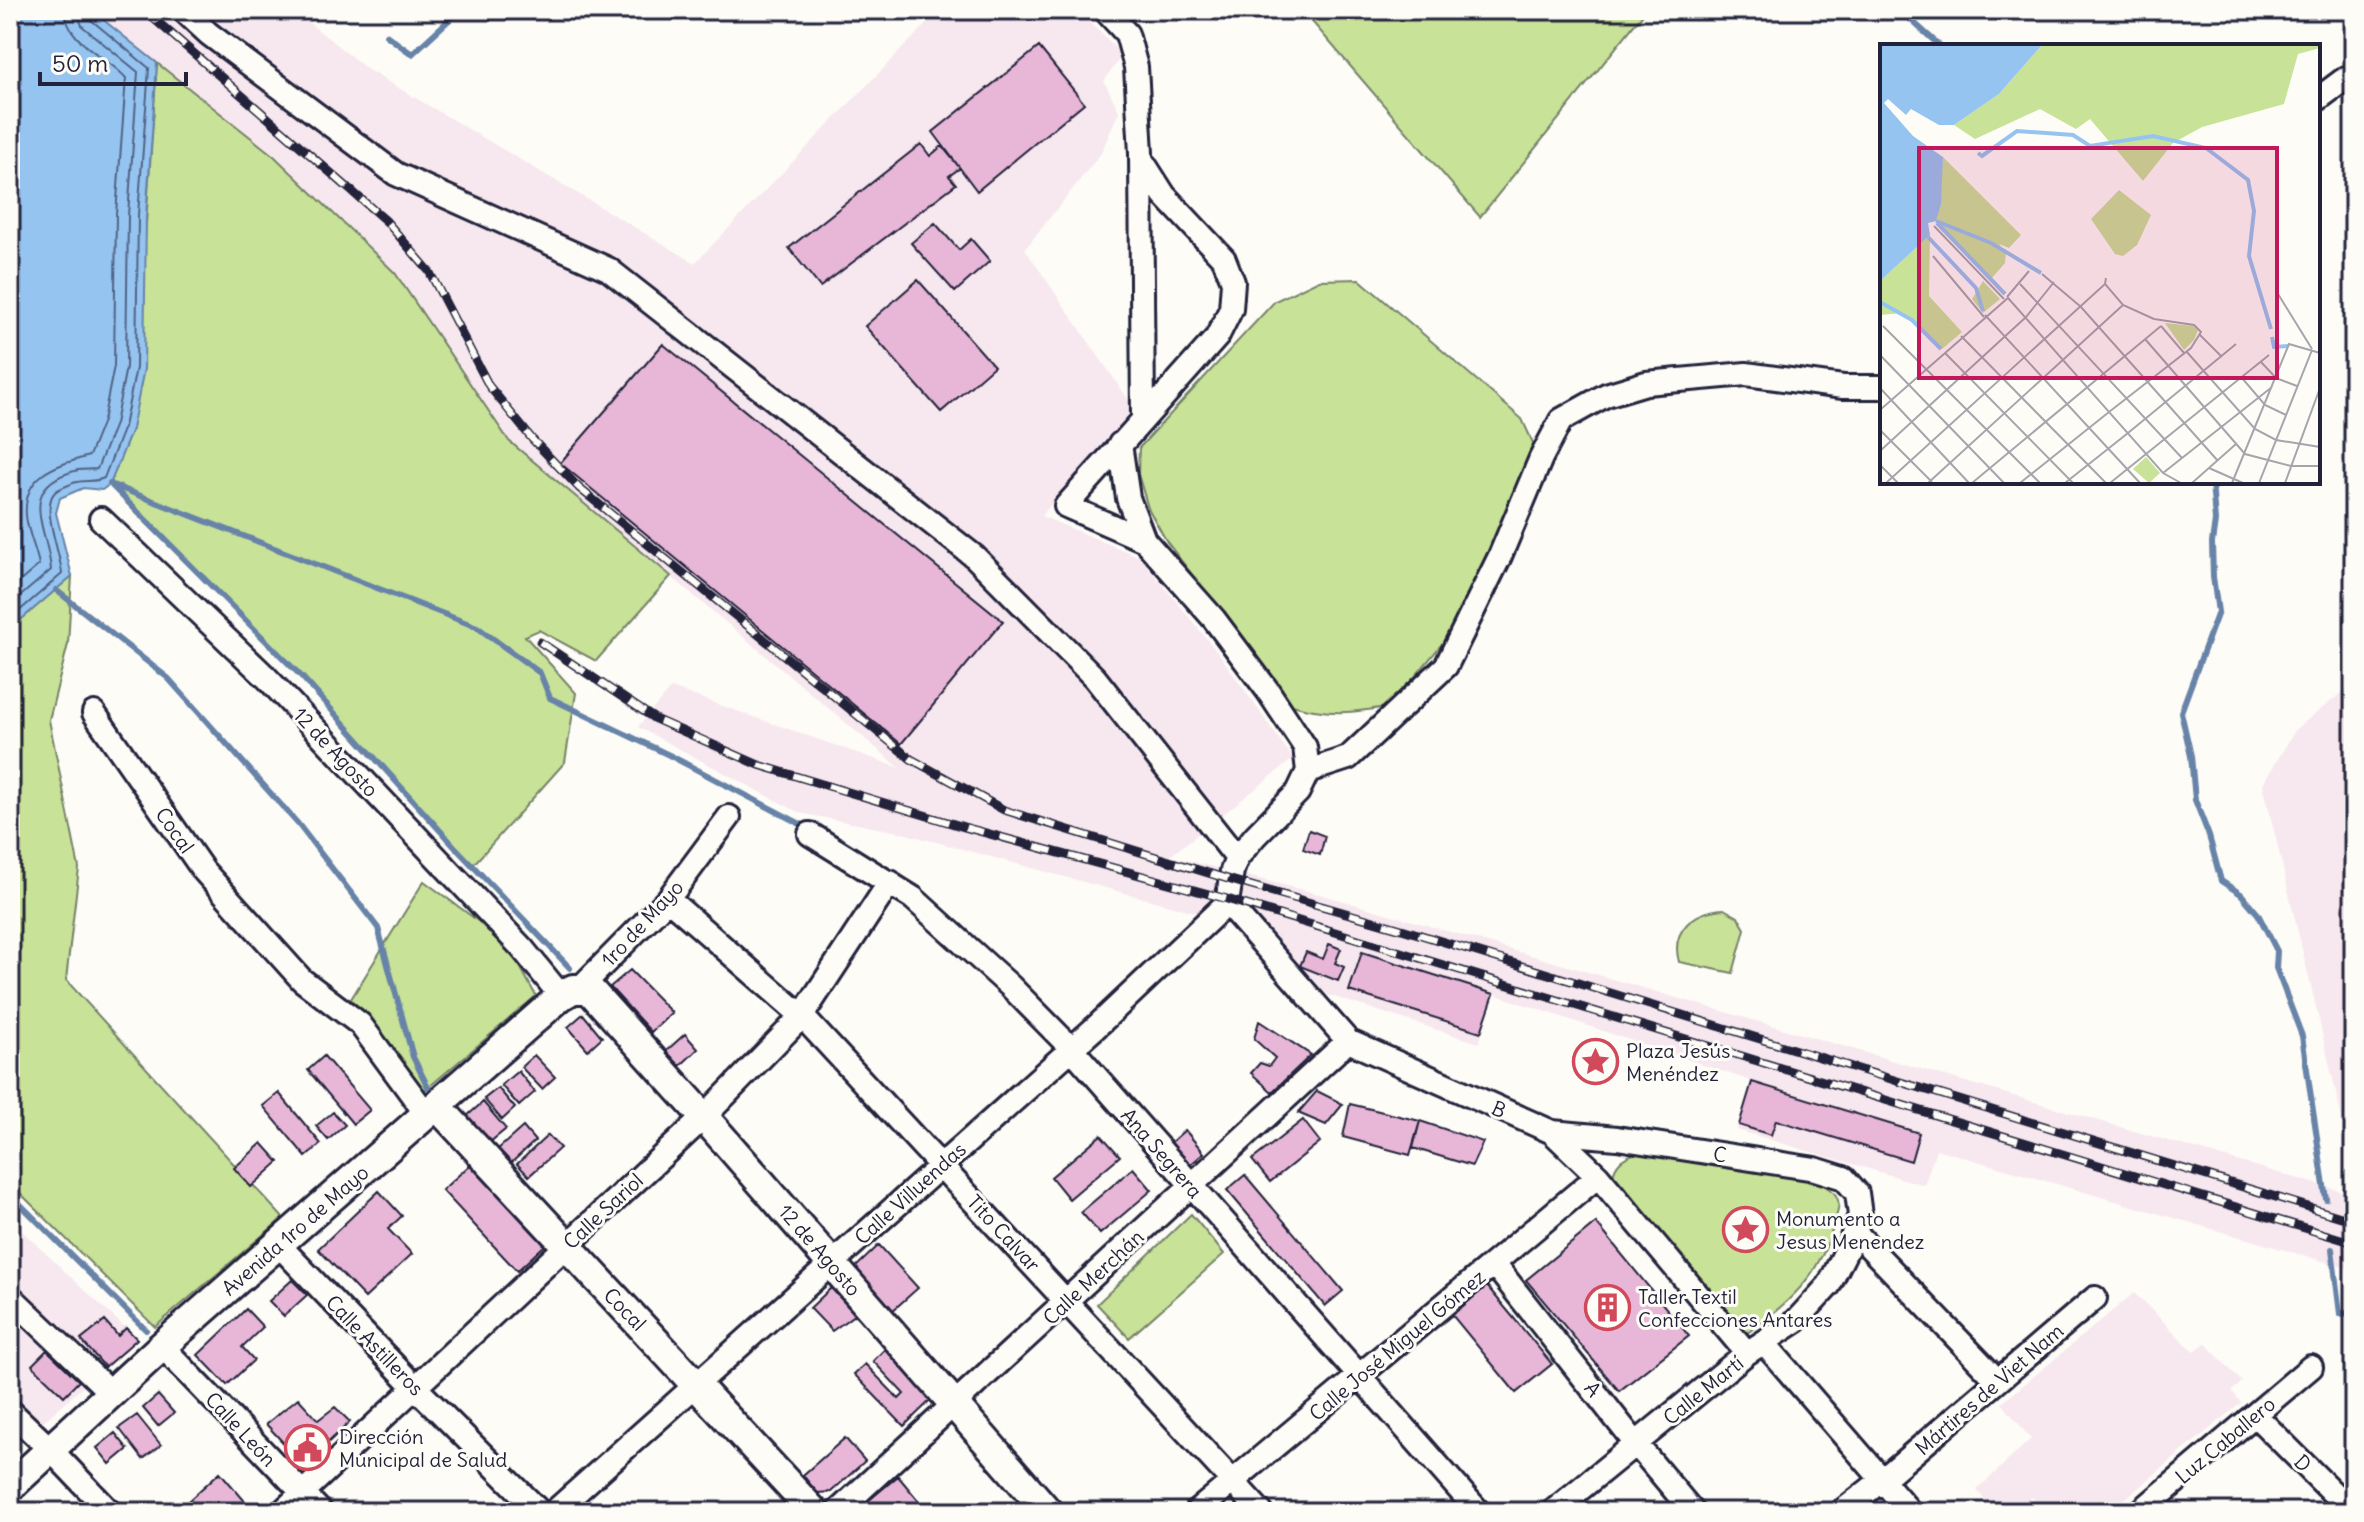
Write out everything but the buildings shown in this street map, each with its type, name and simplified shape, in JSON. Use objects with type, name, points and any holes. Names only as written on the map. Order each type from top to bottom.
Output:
[{"type":"main road","name":"Avenida 1ro de Mayo","points":[[10,1487],[278,1244],[432,1110],[577,991]]},
{"type":"main road","name":"12 de Agosto","points":[[577,991],[704,1117],[1048,1512]]},
{"type":"main road","name":"Cocal","points":[[432,1110],[696,1383],[814,1512]]},
{"type":"street","points":[[183,10],[209,34],[396,174],[608,269],[975,557],[1095,678],[1237,858]]},
{"type":"street","points":[[1105,10],[1127,34],[1136,67],[1141,159],[1143,418]]},
{"type":"street","points":[[2320,98],[2346,78],[2354,81]]},
{"type":"street","points":[[1141,159],[1164,195],[1224,259],[1233,282],[1231,309],[1217,337],[1066,506],[1144,540]]},
{"type":"street","points":[[1308,771],[1348,758],[1446,666],[1561,420],[1606,395],[1646,383],[1746,374],[1843,387],[1880,387]]},
{"type":"street","points":[[1120,444],[1128,498],[1144,540],[1214,619],[1305,747],[1308,771],[1298,792],[1237,858],[1227,901]]},
{"type":"street","name":"12 de Agosto","points":[[101,519],[267,678],[522,948],[577,991]]},
{"type":"street","name":"Cocal","points":[[94,713],[203,870],[302,980],[360,1024],[432,1110]]},
{"type":"street","name":"1ro de Mayo","points":[[577,991],[668,899],[729,817]]},
{"type":"street","name":"Ana Segrera","points":[[810,834],[913,898],[1010,986],[1072,1049],[1479,1512]]},
{"type":"street","name":"Calle Sariol","points":[[282,1512],[704,1117],[802,1016],[890,882]]},
{"type":"street","name":"Tito Calvar","points":[[668,899],[802,1016],[1261,1512]]},
{"type":"street","name":"B","points":[[1227,901],[1348,1041],[1552,1132],[1598,1176],[1910,1512]]},
{"type":"street","name":"Calle Villuendas","points":[[554,1512],[1072,1049],[1227,901]]},
{"type":"street","name":"Calle Merchán","points":[[837,1512],[1348,1041]]},
{"type":"street","name":"C","points":[[1552,1132],[1617,1138],[1815,1169],[1844,1178],[1857,1193],[1857,1223],[1998,1381]]},
{"type":"street","name":"Calle José Miguel Gómez","points":[[1196,1512],[1598,1176]]},
{"type":"street","name":"Calle Martí","points":[[1552,1512],[1756,1348],[1796,1321],[1829,1285],[1857,1223]]},
{"type":"street","name":"Calle Astilleros","points":[[278,1244],[540,1512]]},
{"type":"street","name":"A","points":[[1494,1264],[1693,1512]]},
{"type":"street","points":[[10,1296],[111,1393]]},
{"type":"street","name":"Mártires de Viet Nam","points":[[1841,1512],[2095,1298]]},
{"type":"street","name":"Calle León","points":[[162,1346],[321,1512]]},
{"type":"street","name":"Luz Caballero","points":[[2140,1512],[2311,1367]]},
{"type":"street","points":[[10,1411],[110,1512]]},
{"type":"street","name":"D","points":[[2255,1415],[2352,1512]]},
{"type":"shaded area","points":[[91,10],[293,10],[368,70],[695,263],[940,10],[1078,10],[1122,55],[1104,81],[1119,111],[1101,153],[1025,249],[1134,408],[1041,516],[1140,557],[1219,654],[1293,759],[1170,856],[1330,897],[2354,1195],[2354,1270],[1936,1149],[1924,1185],[1737,1130],[1751,1081],[1494,994],[1479,1043],[1306,988],[1251,927],[899,832],[800,813],[638,727],[671,688],[900,768],[509,441],[395,273],[274,156]]},
{"type":"shaded area","points":[[2354,683],[2354,1182],[2338,1100],[2263,784],[2296,729]]},
{"type":"shaded area","points":[[10,1220],[137,1339],[38,1426],[10,1399]]},
{"type":"shaded area","points":[[2134,1293],[2194,1352],[2205,1343],[2242,1382],[2232,1391],[2241,1403],[2109,1512],[2046,1512],[2032,1497],[2016,1512],[1996,1512],[1977,1490],[2031,1439],[2002,1403]]},
{"type":"green space","points":[[1302,10],[1646,10],[1480,217]]},
{"type":"green space","points":[[157,63],[274,156],[395,273],[509,441],[671,576],[596,661],[539,630],[525,636],[576,693],[565,762],[473,865],[302,677],[110,484],[132,429]]},
{"type":"green space","points":[[1359,279],[1522,419],[1534,445],[1474,584],[1442,644],[1391,706],[1330,712],[1292,705],[1167,542],[1148,508],[1138,474],[1139,448],[1275,301],[1319,280]]},
{"type":"green space","points":[[72,576],[68,644],[49,720],[79,868],[66,980],[283,1218],[155,1327],[10,1183],[10,629]]},
{"type":"green space","points":[[424,881],[490,930],[517,961],[536,996],[423,1092],[351,999]]},
{"type":"green space","points":[[1724,909],[1738,917],[1745,929],[1733,973],[1679,962],[1678,940],[1687,924],[1703,914]]},
{"type":"green space","points":[[1636,1153],[1809,1178],[1830,1189],[1839,1205],[1828,1242],[1812,1273],[1789,1299],[1761,1323],[1746,1334],[1737,1332],[1612,1179],[1620,1162]]},
{"type":"green space","points":[[1191,1214],[1224,1254],[1129,1338],[1097,1304]]},
{"type":"water","points":[[10,10],[91,10],[157,63],[146,216],[144,369],[132,429],[110,484],[102,490],[83,488],[60,498],[56,513],[72,576],[10,629]]},
{"type":"waterway","points":[[386,35],[412,54],[449,20],[455,10]]},
{"type":"waterway","points":[[1900,10],[1938,44]]},
{"type":"waterway","points":[[110,484],[477,627],[540,673],[550,698],[669,755],[808,828]]},
{"type":"waterway","points":[[2212,484],[2215,521],[2213,577],[2218,612],[2181,712],[2191,756],[2195,800],[2221,881],[2241,894],[2258,914],[2277,951],[2276,968],[2302,1036],[2326,1199]]},
{"type":"waterway","points":[[112,486],[302,677],[454,846],[570,968]]},
{"type":"waterway","points":[[56,590],[168,678],[298,824],[378,928],[413,1057],[428,1087]]},
{"type":"waterway","points":[[10,1194],[146,1330]]},
{"type":"waterway","points":[[2332,1249],[2340,1314],[2354,1312]]},
{"type":"railway","points":[[144,10],[386,221],[429,271],[489,386],[532,439],[579,488],[911,759],[1004,810],[2354,1221]]},
{"type":"railway","points":[[540,642],[655,719],[759,765],[964,827],[1227,899],[2354,1243]]},
{"type":"place","name":"Plaza Jesús Menéndez","points":[[1595,1061]]},
{"type":"place","name":"Monumento a Jesus Menendez","points":[[1745,1229]]},
{"type":"place","name":"Taller Textil Confecciones Antares","points":[[1607,1308]]},
{"type":"place","name":"Dirección Municipal de Salud","points":[[308,1448]]}]
